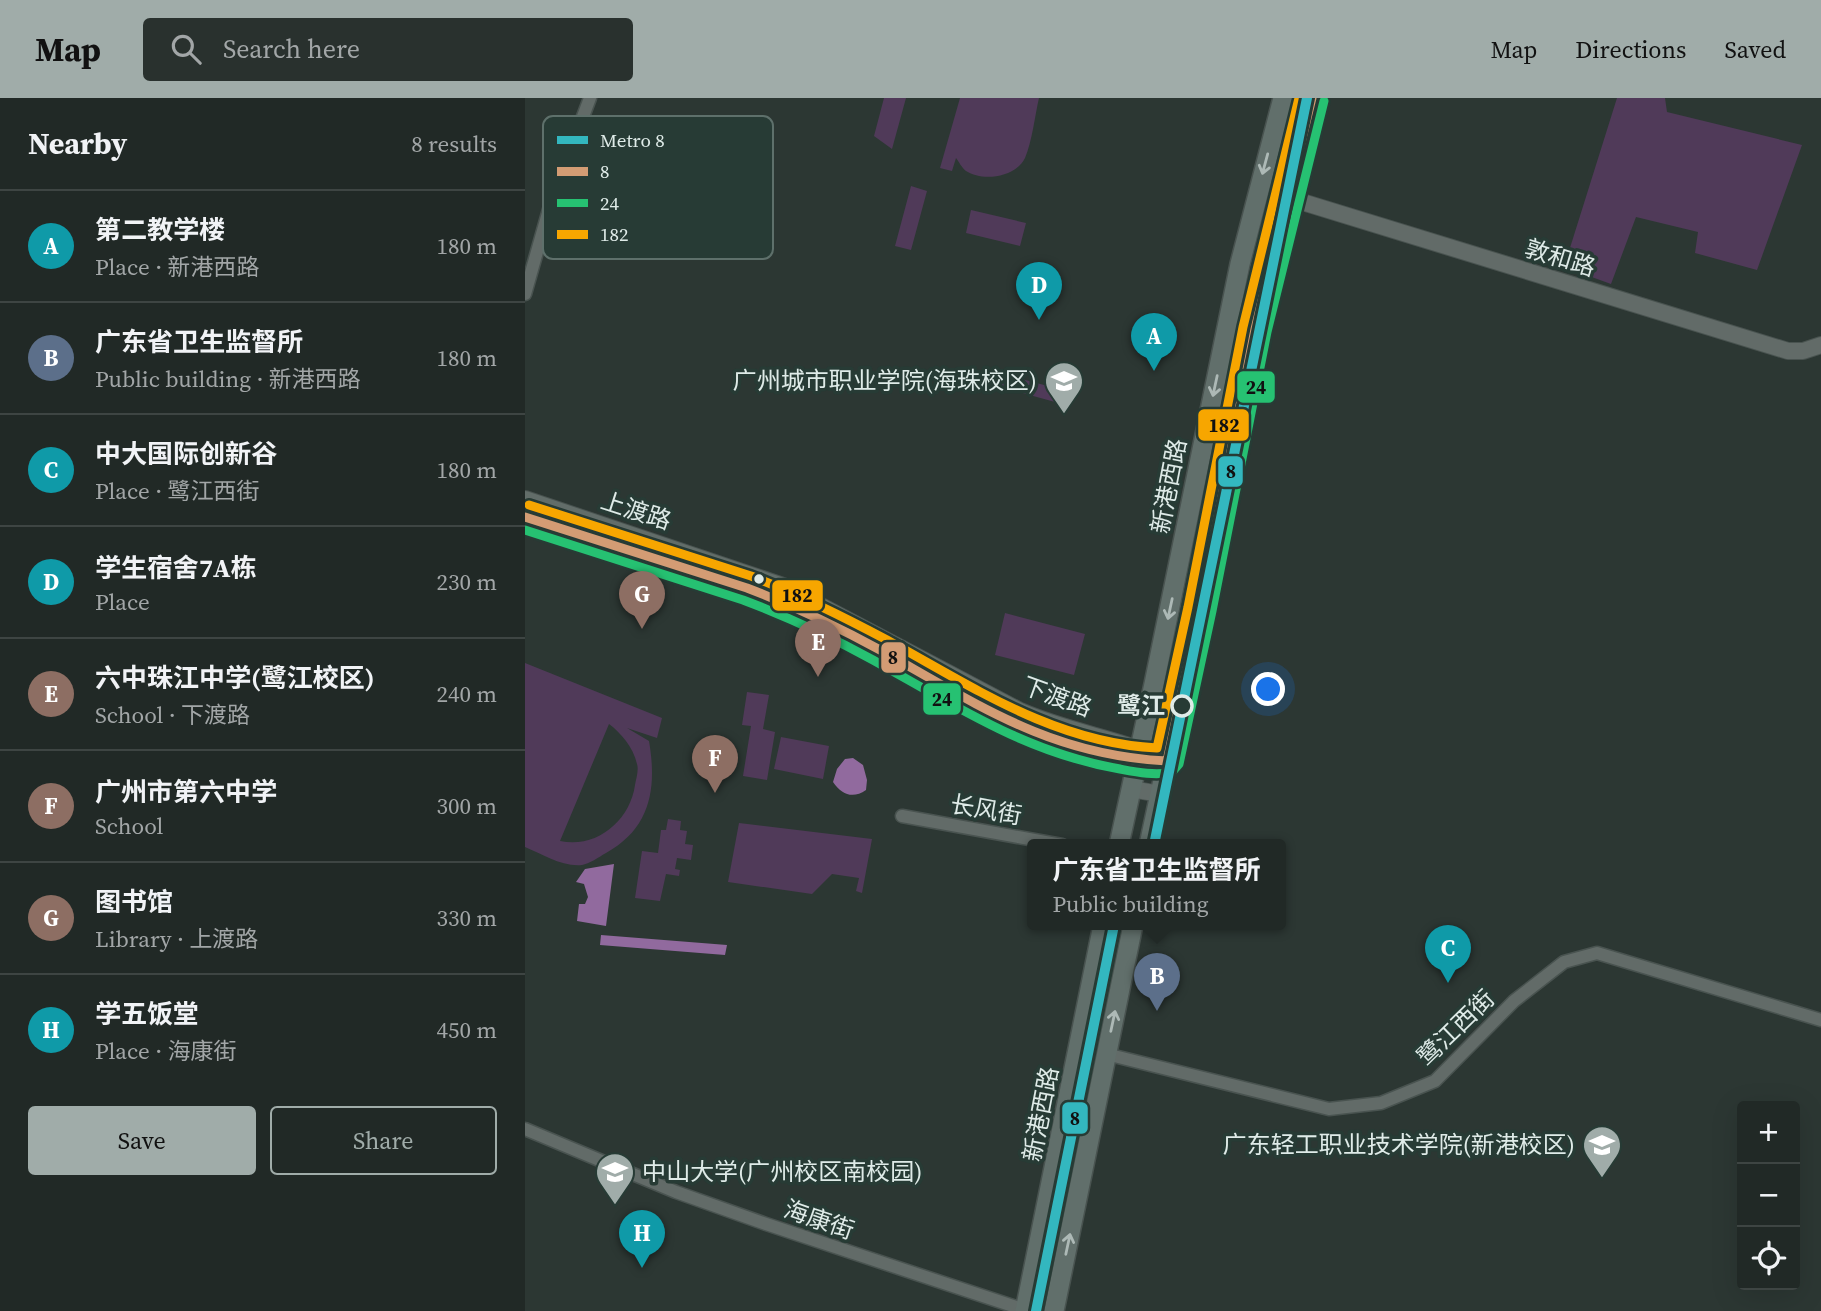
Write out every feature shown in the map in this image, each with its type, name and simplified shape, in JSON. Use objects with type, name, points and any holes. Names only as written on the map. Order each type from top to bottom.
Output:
[{"type":"main road","name":"新港西路","points":[[1120,839],[1237,277],[1283,98]]},
{"type":"main road","points":[[1150,839],[1184,689],[1250,351],[1312,98]]},
{"type":"main road","name":"上渡路","points":[[525,500],[729,575]]},
{"type":"main road","name":"上渡路","points":[[525,517],[729,575]]},
{"type":"main road","name":"下渡路","points":[[729,575],[799,594],[1020,712],[1138,755],[1167,761]]},
{"type":"main road","points":[[1154,684],[1184,689]]},
{"type":"main road","name":"新港西路","points":[[1025,1311],[1102,930]]},
{"type":"main road","points":[[1054,1311],[1132,930]]},
{"type":"street","points":[[583,116],[590,98]]},
{"type":"street","name":"敦和路","points":[[1286,197],[1788,351],[1803,351],[1821,345]]},
{"type":"street","points":[[525,294],[543,231]]},
{"type":"street","points":[[1131,789],[1160,794]]},
{"type":"street","name":"长风街","points":[[902,816],[1029,839]]},
{"type":"street","name":"鹭江西街","points":[[1106,1054],[1329,1109],[1381,1103],[1435,1081],[1514,1001],[1564,962],[1597,953],[1821,1020]]},
{"type":"street","name":"海康街","points":[[525,1129],[675,1192],[1025,1311]]},
{"type":"shaded area","points":[[884,98],[906,98],[892,149],[874,136]]},
{"type":"shaded area","points":[[960,98],[1039,98],[1030,144],[1025,158],[1014,170],[999,176],[981,176],[966,171],[956,158],[952,171],[940,168]]},
{"type":"shaded area","points":[[1617,98],[1665,98],[1667,112],[1802,145],[1757,270],[1695,253],[1698,232],[1636,217],[1611,284],[1564,267]]},
{"type":"shaded area","points":[[911,186],[927,191],[911,250],[895,246]]},
{"type":"shaded area","points":[[971,210],[1026,223],[1020,246],[966,233]]},
{"type":"shaded area","points":[[996,372],[1059,389],[1055,402],[993,385]]},
{"type":"shaded area","points":[[1005,613],[1085,634],[1074,675],[995,655]]},
{"type":"shaded area","points":[[525,663],[662,718],[657,738],[627,728],[649,741],[652,775],[647,805],[633,832],[621,843],[582,865],[560,862],[525,847]],"holes":[[[609,724],[630,746],[638,766],[632,798],[619,821],[609,830],[586,841],[560,841]]]},
{"type":"shaded area","points":[[747,692],[769,695],[763,729],[775,732],[767,780],[743,776],[751,726],[742,725]]},
{"type":"shaded area","points":[[781,737],[829,746],[823,779],[774,769]]},
{"type":"shaded area","points":[[853,758],[863,765],[867,780],[866,790],[852,795],[844,793],[833,782],[837,769],[845,759]]},
{"type":"shaded area","points":[[668,819],[681,821],[680,830],[687,831],[685,844],[693,845],[691,860],[677,858],[675,869],[680,870],[679,876],[666,874],[660,901],[635,898],[642,851],[658,853],[661,830],[666,830]]},
{"type":"shaded area","points":[[739,823],[872,839],[862,893],[856,891],[859,878],[832,874],[812,894],[728,882]]},
{"type":"shaded area","points":[[614,864],[606,926],[577,921],[579,904],[585,904],[588,897],[584,884],[576,882],[585,869]]},
{"type":"shaded area","points":[[601,935],[727,945],[725,955],[600,945]]},
{"type":"metro line","name":"8","points":[[1155,839],[1307,98]]},
{"type":"metro line","name":"8","points":[[1036,1311],[1113,930]]},
{"type":"transit line","name":"182","points":[[529,505],[768,583],[837,614],[983,694],[1049,724],[1084,736],[1157,748],[1188,607],[1243,327],[1299,98]]},
{"type":"transit line","name":"8","points":[[525,517],[747,588],[782,602],[865,642],[985,708],[1052,738],[1125,757],[1167,761],[1255,329],[1312,98]]},
{"type":"transit line","name":"24","points":[[525,530],[776,613],[857,652],[962,710],[1053,752],[1086,762],[1133,771],[1153,774],[1172,772],[1179,764],[1267,332],[1324,101]]},
{"type":"place","name":"学生宿舍7A栋","points":[[1039,320]]},
{"type":"place","name":"第二教学楼","points":[[1154,371]]},
{"type":"place","name":"广州城市职业学院(海珠校区)","points":[[1064,415]]},
{"type":"place","name":"图书馆","points":[[642,629]]},
{"type":"place","name":"六中珠江中学(鹭江校区)","points":[[818,677]]},
{"type":"place","name":"鹭江","points":[[1182,706]]},
{"type":"place","name":"广州市第六中学","points":[[715,793]]},
{"type":"place","name":"中大国际创新谷","points":[[1448,983]]},
{"type":"place","name":"广东省卫生监督所","points":[[1157,1011]]},
{"type":"place","name":"广东轻工职业技术学院(新港校区)","points":[[1602,1179]]},
{"type":"place","name":"中山大学(广州校区南校园)","points":[[615,1206]]},
{"type":"place","name":"学五饭堂","points":[[642,1268]]}]
